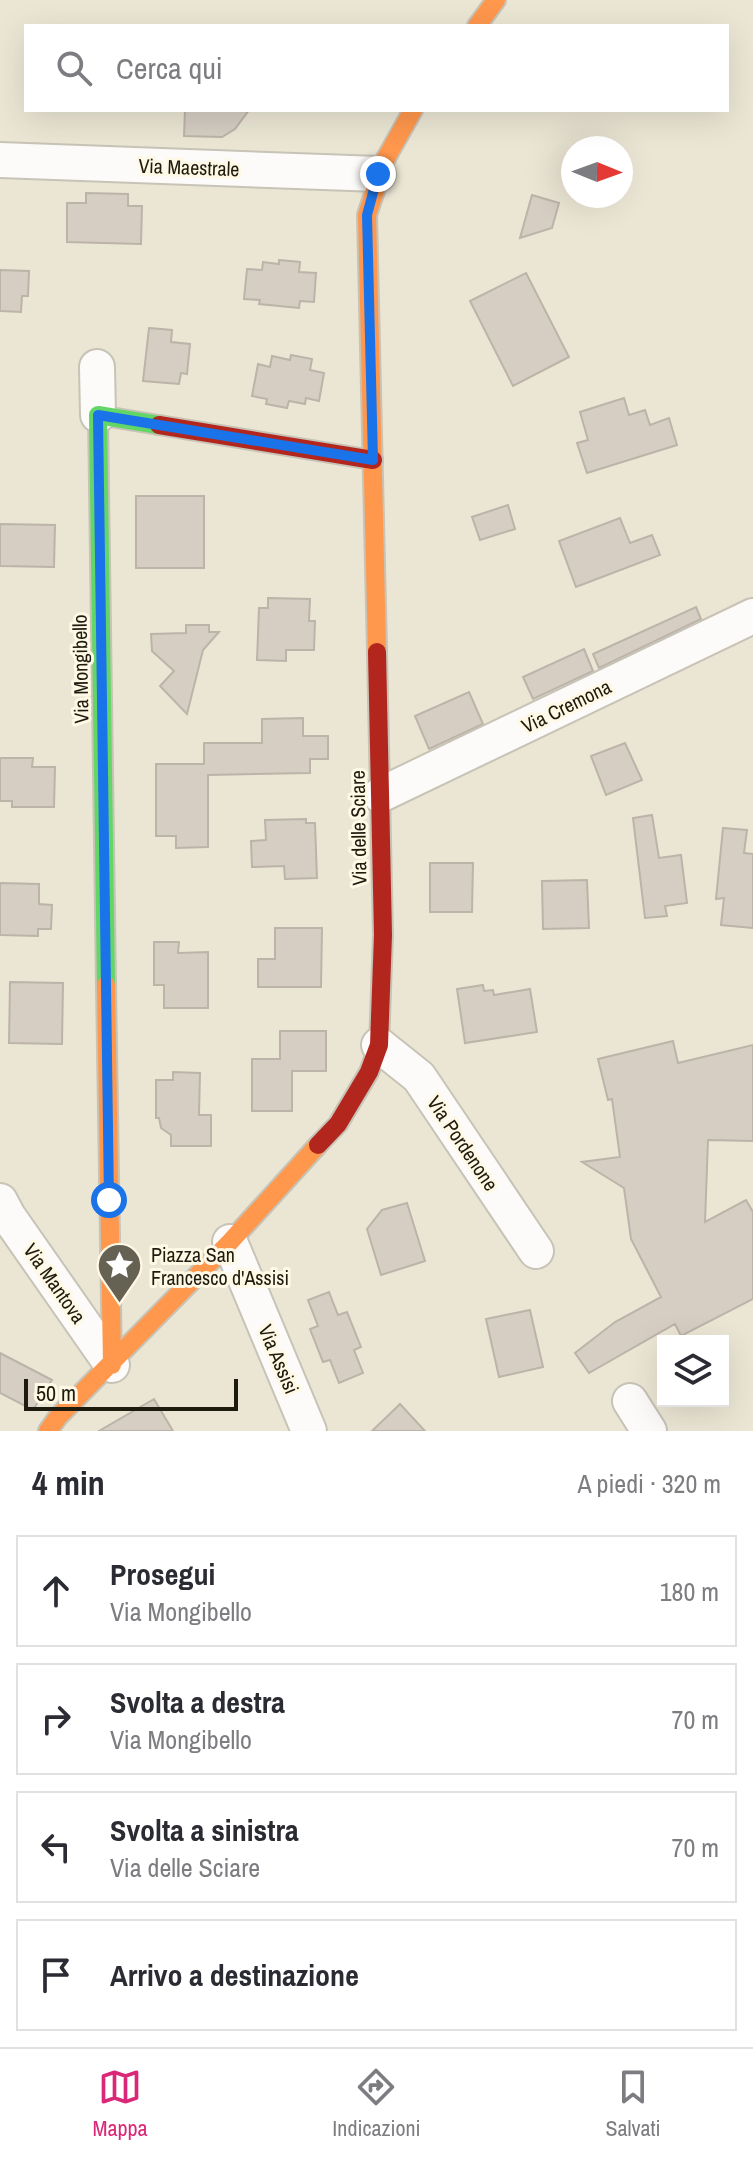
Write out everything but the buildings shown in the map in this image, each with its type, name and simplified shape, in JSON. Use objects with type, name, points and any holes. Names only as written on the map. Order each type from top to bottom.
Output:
[{"type":"street","points":[[478,24],[496,0]]},
{"type":"street","name":"Via delle Sciare","points":[[48,1431],[58,1417],[230,1242],[338,1124],[369,1072],[379,1045],[383,935],[367,215],[378,174],[400,127],[411,112]]},
{"type":"street","name":"Via Maestrale","points":[[0,160],[378,174]]},
{"type":"street","points":[[97,367],[98,415],[373,460]]},
{"type":"street","name":"Via Mongibello","points":[[98,415],[112,1365]]},
{"type":"street","name":"Via Cremona","points":[[380,795],[753,616]]},
{"type":"street","name":"Via Pordenone","points":[[379,1045],[419,1077],[536,1251]]},
{"type":"street","name":"Via Mantova","points":[[0,1201],[112,1365]]},
{"type":"street","name":"Via Assisi","points":[[230,1242],[309,1431]]},
{"type":"street","points":[[630,1401],[649,1431]]},
{"type":"traffic: fast","points":[[106,985],[98,415],[159,425]]},
{"type":"traffic: slow","points":[[478,24],[496,0]]},
{"type":"traffic: slow","points":[[377,652],[367,215],[385,160],[412,112]]},
{"type":"traffic: slow","points":[[106,985],[112,1365]]},
{"type":"traffic: slow","points":[[48,1431],[58,1417],[230,1242],[318,1145]]},
{"type":"traffic: jam","points":[[159,425],[373,460]]},
{"type":"traffic: jam","points":[[318,1145],[338,1124],[369,1072],[379,1045],[383,935],[377,652]]},
{"type":"place","name":"Piazza San Francesco d'Assisi","points":[[120,1304]]},
{"type":"route","points":[[109,1200],[98,415],[373,460],[367,215],[378,174]]}]
